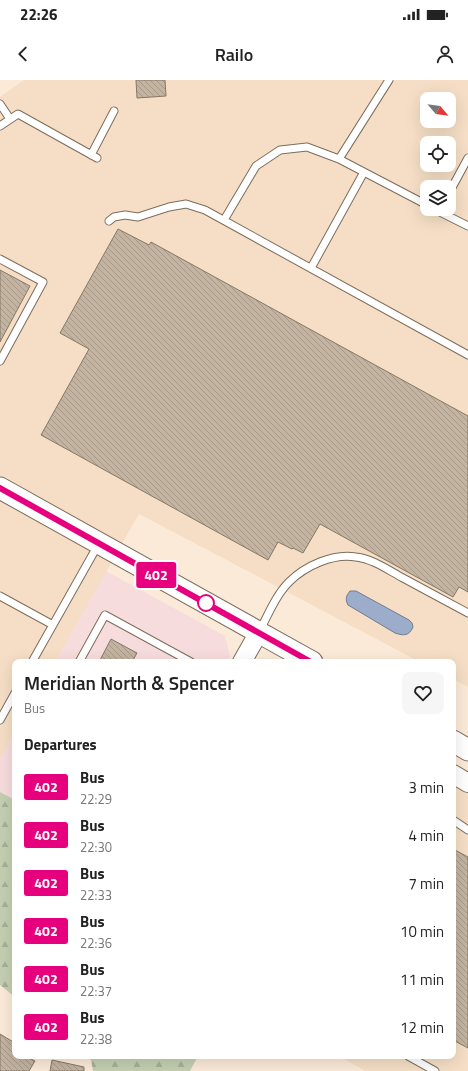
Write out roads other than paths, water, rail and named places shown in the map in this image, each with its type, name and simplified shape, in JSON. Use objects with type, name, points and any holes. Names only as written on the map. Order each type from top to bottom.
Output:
[{"type":"main road","points":[[0,488],[307,659]]},
{"type":"main road","points":[[456,743],[468,750]]},
{"type":"street","points":[[244,659],[259,632]]},
{"type":"street","points":[[456,776],[468,783]]},
{"type":"lane","points":[[339,159],[389,80]]},
{"type":"lane","points":[[0,104],[10,119]]},
{"type":"lane","points":[[0,126],[18,114],[94,157],[114,111]]},
{"type":"lane","points":[[224,220],[256,166],[280,150],[308,147],[339,159],[420,201]]},
{"type":"lane","points":[[456,180],[468,158]]},
{"type":"lane","points":[[311,268],[364,172]]},
{"type":"lane","points":[[109,221],[114,217],[125,215],[138,217],[169,207],[186,204],[205,210],[468,355]]},
{"type":"lane","points":[[449,216],[468,226]]},
{"type":"lane","points":[[0,259],[43,282],[0,361]]},
{"type":"lane","points":[[34,659],[99,543]]},
{"type":"lane","points":[[259,632],[289,582],[312,566],[336,557],[345,556],[355,556],[373,561],[468,613]]},
{"type":"lane","points":[[0,596],[53,625]]},
{"type":"lane","points":[[81,659],[105,615],[186,659]]},
{"type":"lane","points":[[0,720],[12,698]]},
{"type":"lane","points":[[456,822],[468,830]]},
{"type":"lane","points":[[413,1059],[435,1071]]},
{"type":"water","points":[[350,591],[356,591],[409,620],[413,627],[410,632],[408,634],[401,635],[395,633],[348,605],[346,598]]}]
